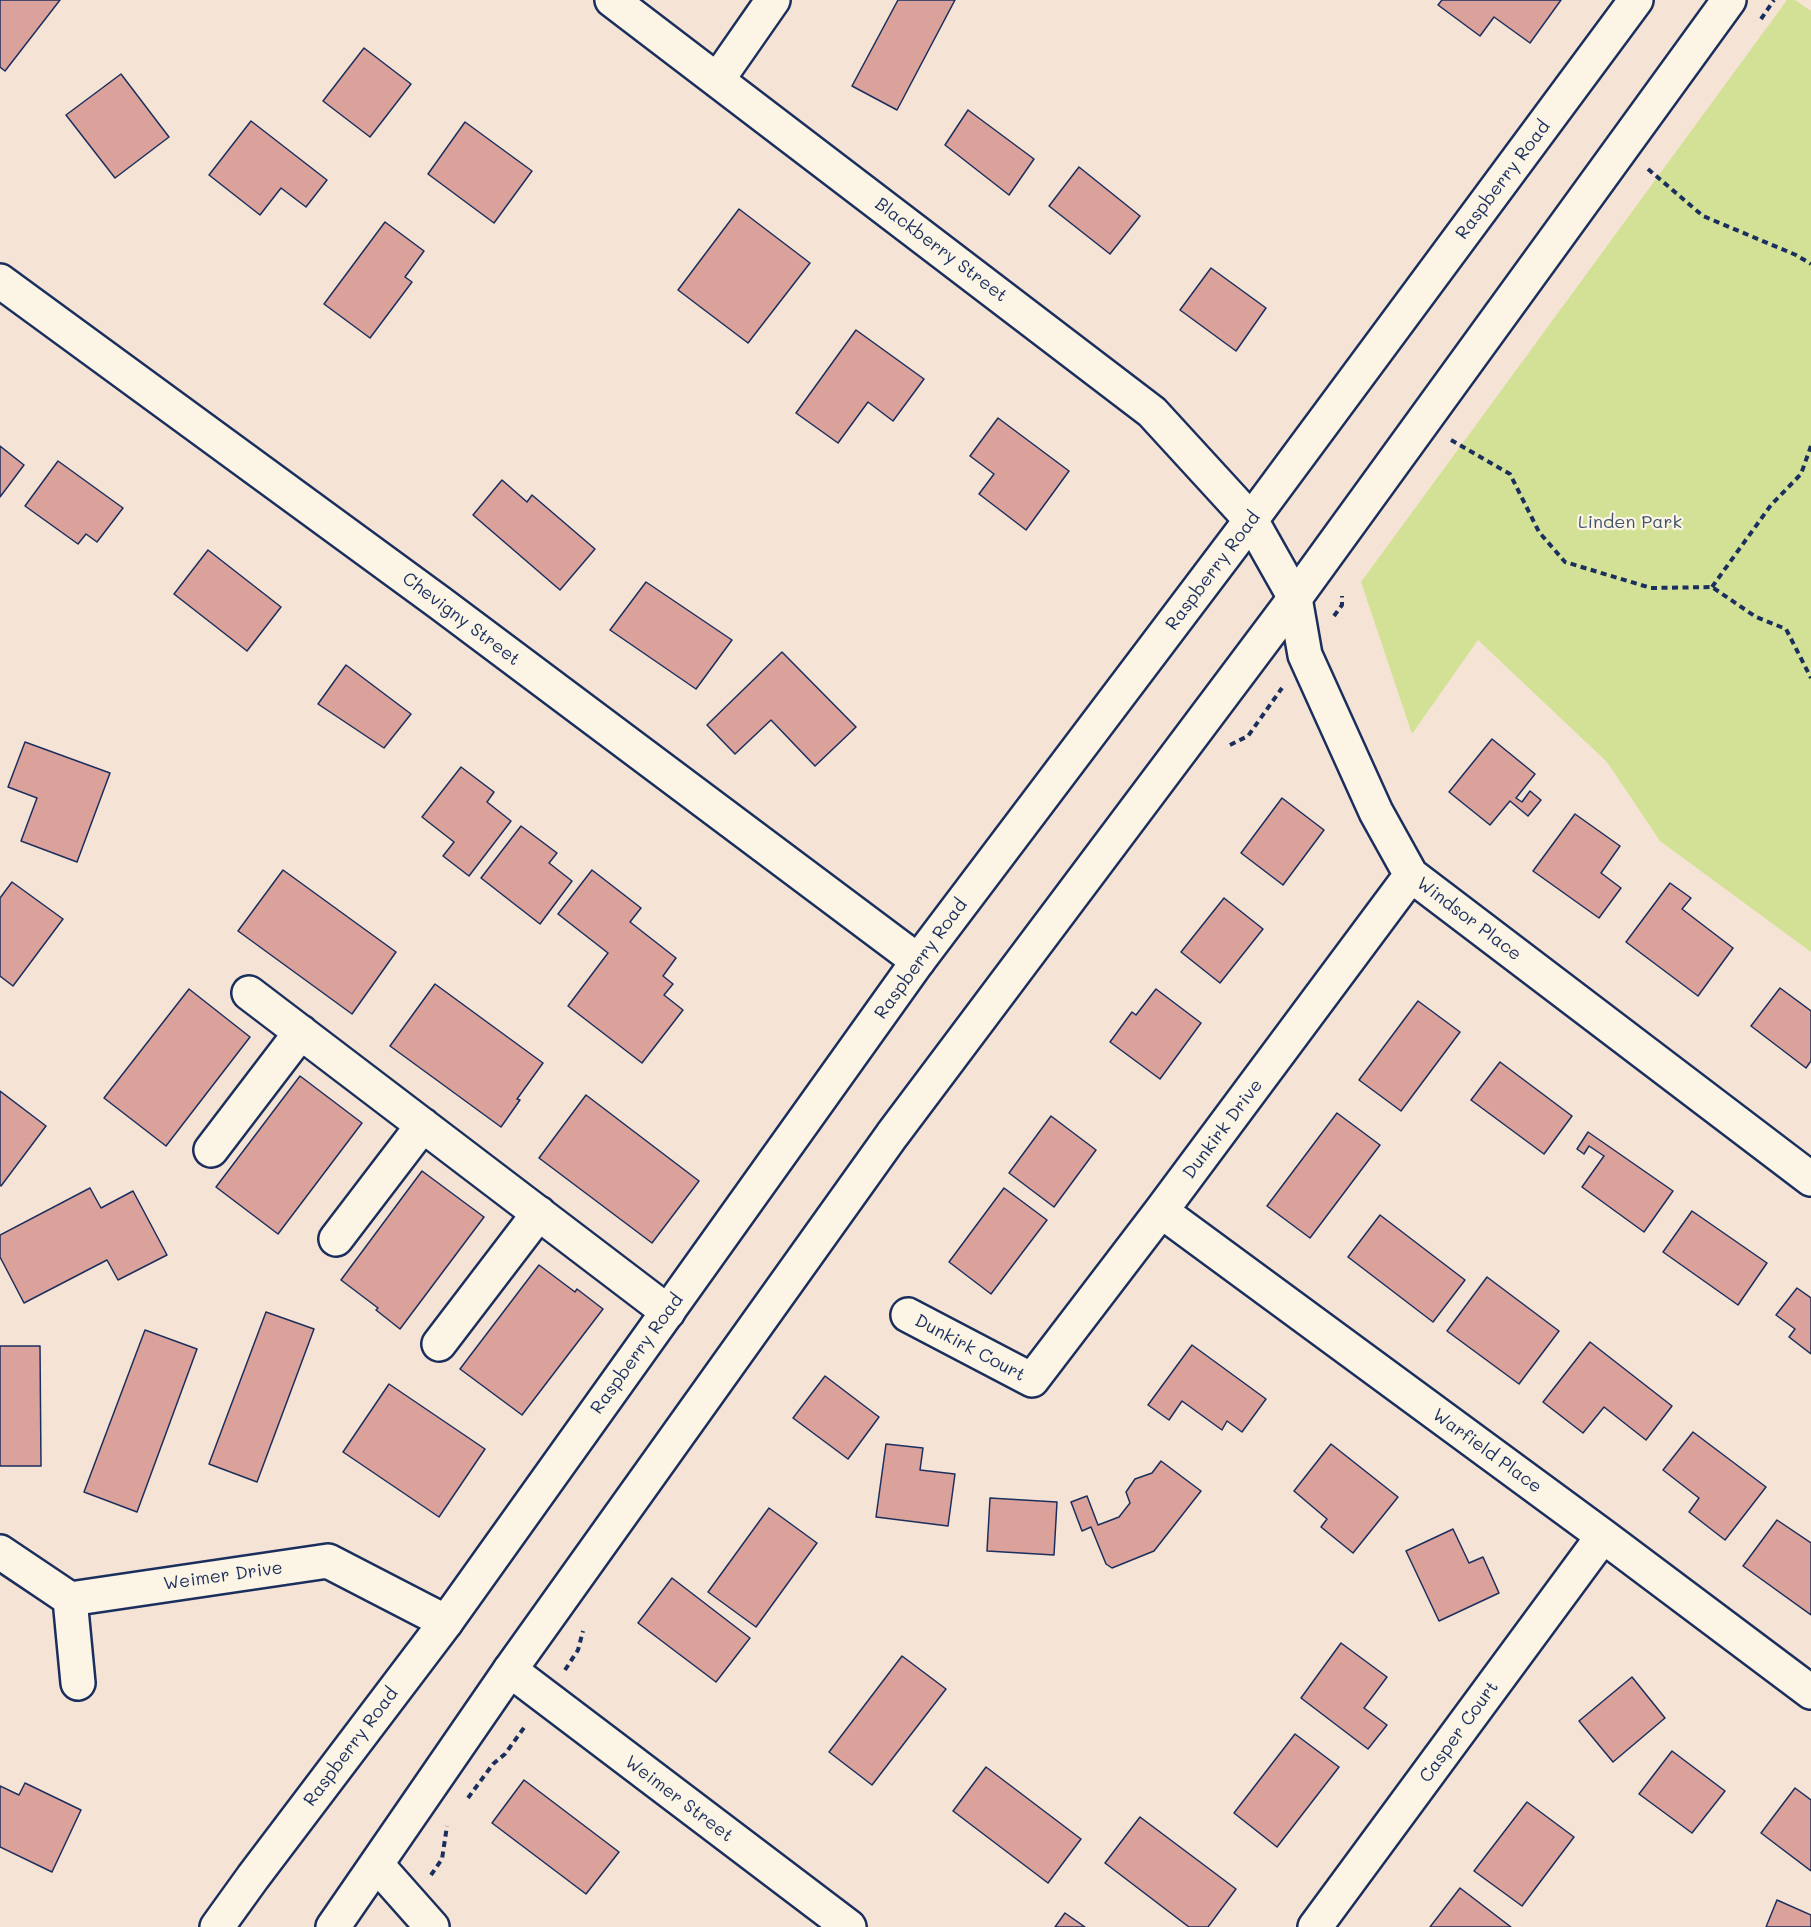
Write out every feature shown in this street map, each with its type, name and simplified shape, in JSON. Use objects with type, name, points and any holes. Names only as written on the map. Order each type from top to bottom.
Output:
[{"type":"street","name":"Blackberry Street","points":[[612,0],[1152,412],[1251,520]]},
{"type":"street","points":[[718,79],[773,0]]},
{"type":"street","name":"Raspberry Road","points":[[218,1927],[253,1877],[446,1622],[918,961],[1251,520],[1636,0]]},
{"type":"street","points":[[333,1927],[510,1670],[892,1135],[1295,598],[1729,0]]},
{"type":"street","name":"Chevigny Street","points":[[0,281],[440,603],[918,961]]},
{"type":"street","name":"Windsor Place","points":[[1251,520],[1295,598],[1305,656],[1376,812],[1411,875],[1811,1179]]},
{"type":"street","name":"Dunkirk Drive","points":[[1032,1380],[1411,875]]},
{"type":"street","points":[[249,993],[668,1312]]},
{"type":"street","points":[[211,1150],[301,1032]]},
{"type":"street","points":[[336,1239],[423,1125]]},
{"type":"street","name":"Warfield Place","points":[[1161,1211],[1811,1692]]},
{"type":"street","points":[[440,1344],[538,1213]]},
{"type":"street","name":"Dunkirk Court","points":[[908,1315],[1032,1380]]},
{"type":"street","name":"Casper Court","points":[[1315,1927],[1603,1536]]},
{"type":"street","points":[[0,1552],[70,1599],[78,1683]]},
{"type":"street","name":"Weimer Drive","points":[[70,1599],[328,1561],[446,1622]]},
{"type":"street","name":"Weimer Street","points":[[510,1670],[849,1927]]},
{"type":"street","points":[[376,1865],[432,1927]]},
{"type":"path","points":[[1648,169],[1703,216],[1796,255],[1811,264]]},
{"type":"path","points":[[1448,438],[1510,474],[1539,532],[1565,562],[1651,588],[1712,587],[1756,617],[1786,629],[1811,678]]},
{"type":"path","points":[[1712,587],[1771,505],[1801,474],[1811,446]]},
{"type":"green space","name":"Linden Park","points":[[1787,0],[1795,0],[1811,11],[1811,952],[1660,841],[1607,762],[1478,640],[1412,734],[1361,582]]},
{"type":"building","points":[[0,0],[60,0],[5,71],[0,67]]},
{"type":"building","points":[[898,0],[955,0],[897,110],[852,86]]},
{"type":"building","points":[[1442,0],[1561,0],[1530,43],[1494,17],[1480,36],[1438,5]]},
{"type":"building","points":[[364,48],[411,84],[370,137],[323,101]]},
{"type":"building","points":[[121,74],[169,137],[115,178],[66,115]]},
{"type":"building","points":[[968,110],[1034,159],[1009,195],[945,145]]},
{"type":"building","points":[[251,121],[327,180],[306,207],[281,188],[260,215],[209,175]]},
{"type":"building","points":[[465,122],[532,171],[494,223],[428,174]]},
{"type":"building","points":[[1079,167],[1140,216],[1110,254],[1049,206]]},
{"type":"building","points":[[739,209],[810,263],[748,343],[678,290]]},
{"type":"building","points":[[385,222],[424,251],[405,277],[412,282],[370,338],[324,304]]},
{"type":"building","points":[[1211,268],[1266,308],[1236,351],[1180,310]]},
{"type":"building","points":[[856,330],[924,379],[893,421],[868,402],[838,443],[796,413]]},
{"type":"building","points":[[998,418],[1069,471],[1026,530],[979,494],[994,474],[970,456]]},
{"type":"building","points":[[0,446],[24,465],[0,497]]},
{"type":"building","points":[[58,461],[123,508],[97,542],[86,534],[78,544],[25,506]]},
{"type":"building","points":[[502,480],[527,502],[532,495],[595,549],[560,590],[473,515]]},
{"type":"building","points":[[208,550],[281,607],[247,651],[174,594]]},
{"type":"building","points":[[646,582],[732,640],[696,689],[610,630]]},
{"type":"building","points":[[782,652],[856,727],[815,766],[771,720],[735,754],[707,725]]},
{"type":"building","points":[[346,665],[411,714],[384,748],[318,704]]},
{"type":"building","points":[[1492,739],[1535,774],[1516,798],[1522,802],[1530,791],[1541,800],[1528,816],[1510,801],[1490,825],[1449,792]]},
{"type":"building","points":[[25,742],[110,773],[77,862],[21,841],[37,798],[8,787]]},
{"type":"building","points":[[461,767],[494,792],[487,802],[511,821],[469,876],[443,856],[454,842],[422,817]]},
{"type":"building","points":[[1282,798],[1324,830],[1283,885],[1241,853]]},
{"type":"building","points":[[1575,814],[1620,846],[1601,873],[1621,888],[1599,918],[1533,871]]},
{"type":"building","points":[[521,826],[557,853],[549,863],[572,881],[540,924],[481,878]]},
{"type":"building","points":[[283,870],[396,952],[352,1014],[238,931]]},
{"type":"building","points":[[592,870],[641,908],[630,922],[676,958],[663,976],[673,984],[664,995],[683,1010],[642,1063],[568,1006],[608,953],[558,914]]},
{"type":"building","points":[[12,882],[63,919],[13,986],[0,976],[0,898]]},
{"type":"building","points":[[1670,883],[1691,898],[1682,909],[1733,948],[1698,996],[1626,942]]},
{"type":"building","points":[[1224,898],[1263,929],[1220,983],[1181,952]]},
{"type":"building","points":[[435,984],[543,1063],[517,1099],[520,1100],[501,1127],[390,1046]]},
{"type":"building","points":[[1780,988],[1811,1011],[1811,1061],[1806,1068],[1751,1026]]},
{"type":"building","points":[[189,989],[250,1037],[166,1146],[104,1098]]},
{"type":"building","points":[[1156,989],[1201,1023],[1160,1079],[1110,1042],[1132,1012],[1136,1015]]},
{"type":"building","points":[[1418,1001],[1460,1032],[1401,1111],[1359,1080]]},
{"type":"building","points":[[1500,1062],[1572,1116],[1544,1154],[1471,1100]]},
{"type":"building","points":[[300,1076],[362,1123],[278,1234],[216,1187]]},
{"type":"building","points":[[0,1091],[46,1126],[1,1186],[0,1185]]},
{"type":"building","points":[[586,1095],[699,1181],[652,1243],[539,1158]]},
{"type":"building","points":[[1337,1113],[1380,1145],[1310,1238],[1267,1206]]},
{"type":"building","points":[[1051,1116],[1096,1150],[1054,1207],[1009,1173]]},
{"type":"building","points":[[1588,1132],[1673,1191],[1644,1232],[1582,1187],[1604,1156],[1589,1146],[1584,1154],[1577,1149]]},
{"type":"building","points":[[422,1171],[484,1217],[400,1329],[376,1310],[378,1308],[341,1280]]},
{"type":"building","points":[[90,1188],[101,1208],[133,1191],[167,1255],[118,1280],[107,1260],[24,1303],[0,1257],[0,1235]]},
{"type":"building","points":[[1004,1188],[1047,1220],[991,1294],[949,1262]]},
{"type":"building","points":[[1692,1211],[1767,1263],[1738,1305],[1663,1252]]},
{"type":"building","points":[[1380,1215],[1465,1280],[1433,1322],[1348,1257]]},
{"type":"building","points":[[539,1265],[575,1292],[577,1289],[603,1309],[522,1415],[460,1369]]},
{"type":"building","points":[[1487,1277],[1559,1331],[1519,1384],[1447,1331]]},
{"type":"building","points":[[1797,1288],[1811,1298],[1811,1354],[1789,1337],[1795,1329],[1776,1315]]},
{"type":"building","points":[[266,1312],[314,1329],[257,1482],[209,1464]]},
{"type":"building","points":[[145,1330],[197,1349],[137,1512],[84,1492]]},
{"type":"building","points":[[1590,1342],[1672,1406],[1646,1440],[1604,1407],[1583,1433],[1543,1402]]},
{"type":"building","points":[[1192,1345],[1266,1399],[1242,1432],[1227,1421],[1222,1430],[1182,1401],[1169,1420],[1148,1405]]},
{"type":"building","points":[[0,1346],[40,1346],[41,1466],[0,1466]]},
{"type":"building","points":[[825,1376],[879,1417],[848,1459],[793,1418]]},
{"type":"building","points":[[389,1384],[485,1449],[439,1517],[343,1452]]},
{"type":"building","points":[[1693,1432],[1766,1487],[1725,1540],[1689,1512],[1699,1498],[1663,1470]]},
{"type":"building","points":[[886,1444],[923,1448],[920,1470],[955,1474],[948,1526],[876,1517]]},
{"type":"building","points":[[1331,1444],[1398,1497],[1353,1553],[1321,1527],[1327,1519],[1294,1491]]},
{"type":"building","points":[[1161,1461],[1201,1491],[1154,1551],[1112,1568],[1106,1564],[1091,1527],[1082,1531],[1071,1502],[1087,1496],[1098,1525],[1119,1517],[1130,1503],[1126,1492],[1135,1479],[1152,1473]]},
{"type":"building","points":[[990,1498],[1057,1502],[1054,1555],[987,1551]]},
{"type":"building","points":[[769,1508],[817,1543],[756,1627],[708,1592]]},
{"type":"building","points":[[1777,1520],[1811,1543],[1811,1615],[1743,1566]]},
{"type":"building","points":[[1453,1529],[1469,1563],[1483,1557],[1499,1593],[1439,1621],[1406,1551]]},
{"type":"building","points":[[672,1578],[750,1638],[716,1682],[638,1623]]},
{"type":"building","points":[[1341,1643],[1387,1677],[1364,1708],[1387,1725],[1368,1749],[1301,1698]]},
{"type":"building","points":[[902,1656],[946,1689],[872,1785],[829,1752]]},
{"type":"building","points":[[1632,1677],[1665,1718],[1613,1762],[1579,1721]]},
{"type":"building","points":[[1295,1734],[1339,1767],[1277,1847],[1234,1813]]},
{"type":"building","points":[[1672,1751],[1725,1791],[1692,1833],[1639,1794]]},
{"type":"building","points":[[986,1767],[1081,1839],[1048,1883],[953,1811]]},
{"type":"building","points":[[524,1780],[619,1852],[586,1894],[492,1823]]},
{"type":"building","points":[[25,1783],[81,1810],[52,1872],[0,1847],[0,1786],[19,1795]]},
{"type":"building","points":[[1795,1788],[1811,1800],[1811,1871],[1761,1833]]},
{"type":"building","points":[[1527,1802],[1574,1837],[1522,1906],[1474,1871]]},
{"type":"building","points":[[1140,1817],[1236,1889],[1208,1927],[1189,1927],[1105,1863]]},
{"type":"building","points":[[1460,1888],[1511,1927],[1430,1927]]},
{"type":"building","points":[[1777,1900],[1811,1915],[1811,1927],[1766,1927]]},
{"type":"building","points":[[1065,1913],[1085,1927],[1055,1927]]}]
